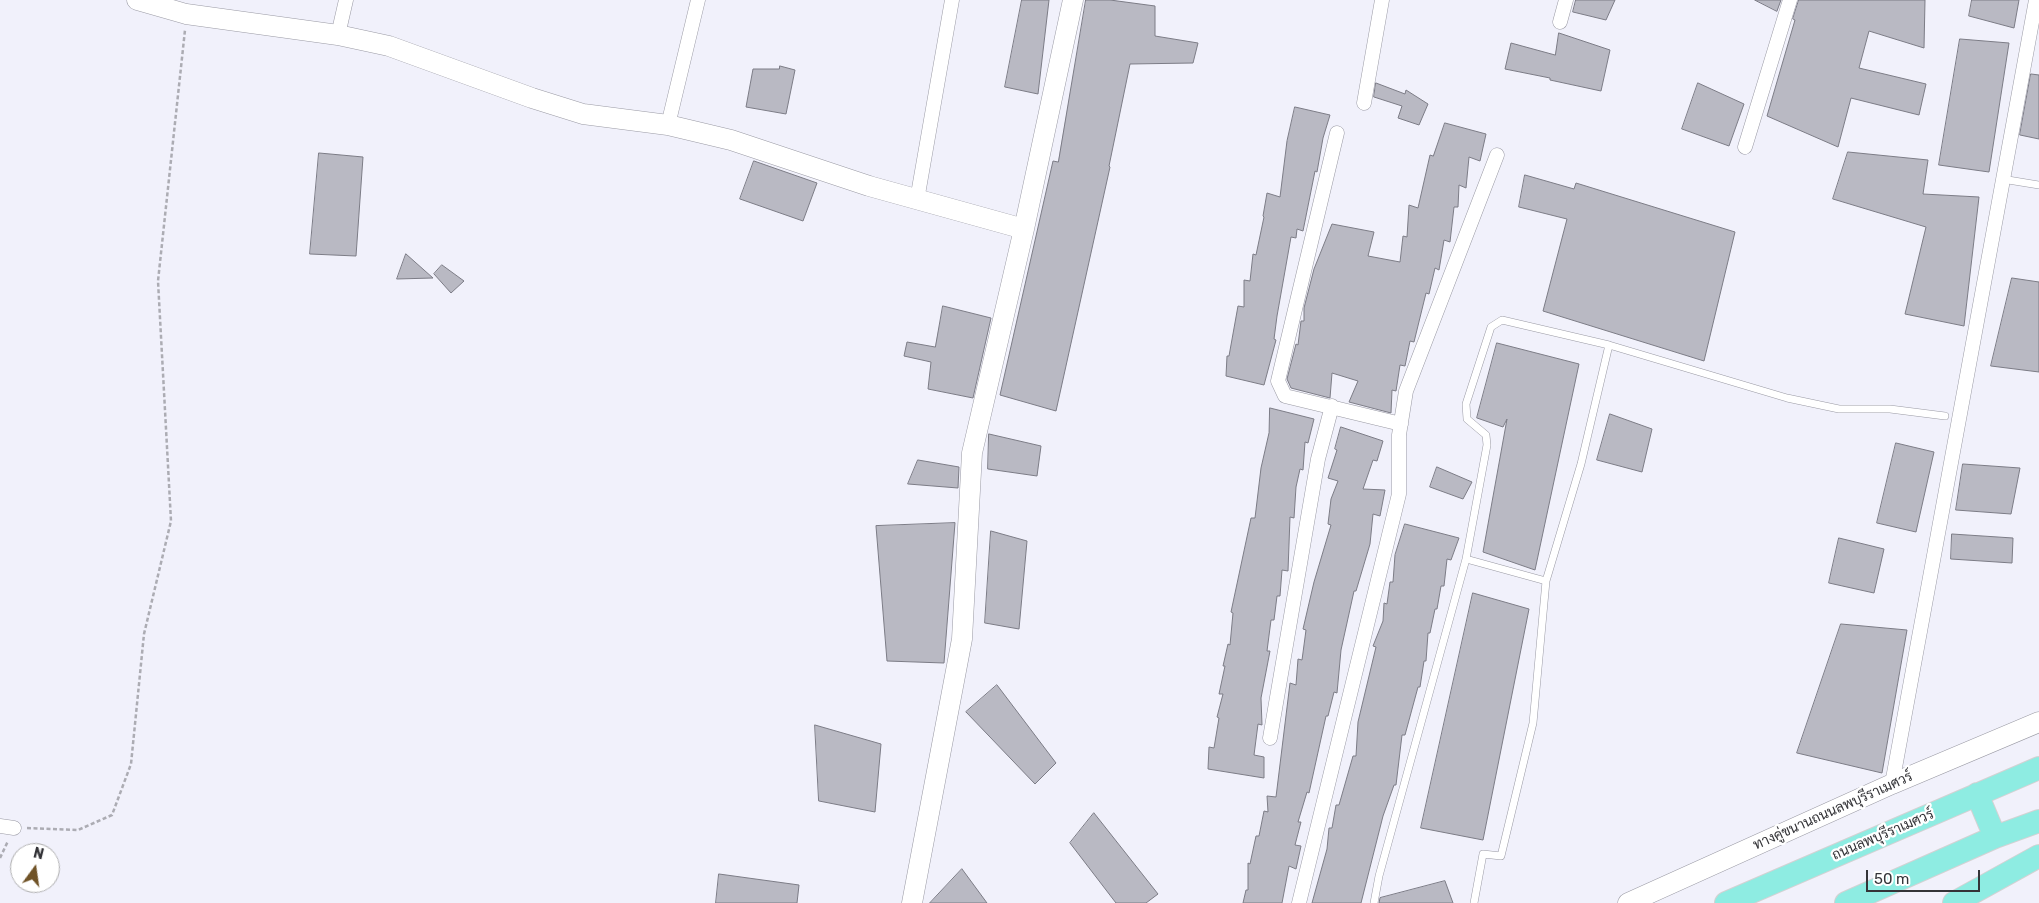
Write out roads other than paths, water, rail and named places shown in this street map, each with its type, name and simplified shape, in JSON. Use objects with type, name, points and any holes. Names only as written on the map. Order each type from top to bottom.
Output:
[{"type":"main road","name":"ถนนลพบุรีราเมศวร์","points":[[1726,903],[2039,768]]},
{"type":"main road","points":[[1978,794],[1995,837]]},
{"type":"main road","points":[[1846,903],[1995,837],[2039,821]]},
{"type":"main road","points":[[1955,903],[2039,856]]},
{"type":"street","points":[[137,0],[186,14],[338,35],[389,46],[532,98],[583,114],[668,125],[731,140],[869,186],[1024,230]]},
{"type":"street","points":[[338,35],[346,0]]},
{"type":"street","points":[[668,125],[698,0]]},
{"type":"street","points":[[917,200],[952,0]]},
{"type":"street","points":[[912,903],[962,639],[972,453],[1024,230],[1073,0]]},
{"type":"street","points":[[1364,103],[1382,0]]},
{"type":"street","points":[[1560,22],[1566,0]]},
{"type":"street","points":[[1745,146],[1790,0]]},
{"type":"street","points":[[1892,784],[2036,0]]},
{"type":"street","points":[[1338,133],[1278,381],[1286,396],[1401,424]]},
{"type":"street","points":[[1299,903],[1399,494],[1401,424],[1406,391],[1497,155]]},
{"type":"street","points":[[1270,738],[1318,459],[1332,406]]},
{"type":"street","name":"ทางคู่ขนานถนนลพบุรีราเมศวร์","points":[[1628,903],[1892,784],[2039,722]]},
{"type":"street","points":[[1955,903],[2039,867]]},
{"type":"lane","points":[[2002,179],[2039,185]]},
{"type":"lane","points":[[1374,903],[1379,876],[1466,559],[1487,445],[1486,435],[1467,419],[1466,404],[1491,327],[1502,320],[1609,345],[1787,398],[1839,409],[1925,411],[1945,416]]},
{"type":"lane","points":[[1474,903],[1483,854],[1501,856],[1533,724],[1546,581],[1581,464],[1609,345]]},
{"type":"lane","points":[[1466,559],[1546,581]]}]
